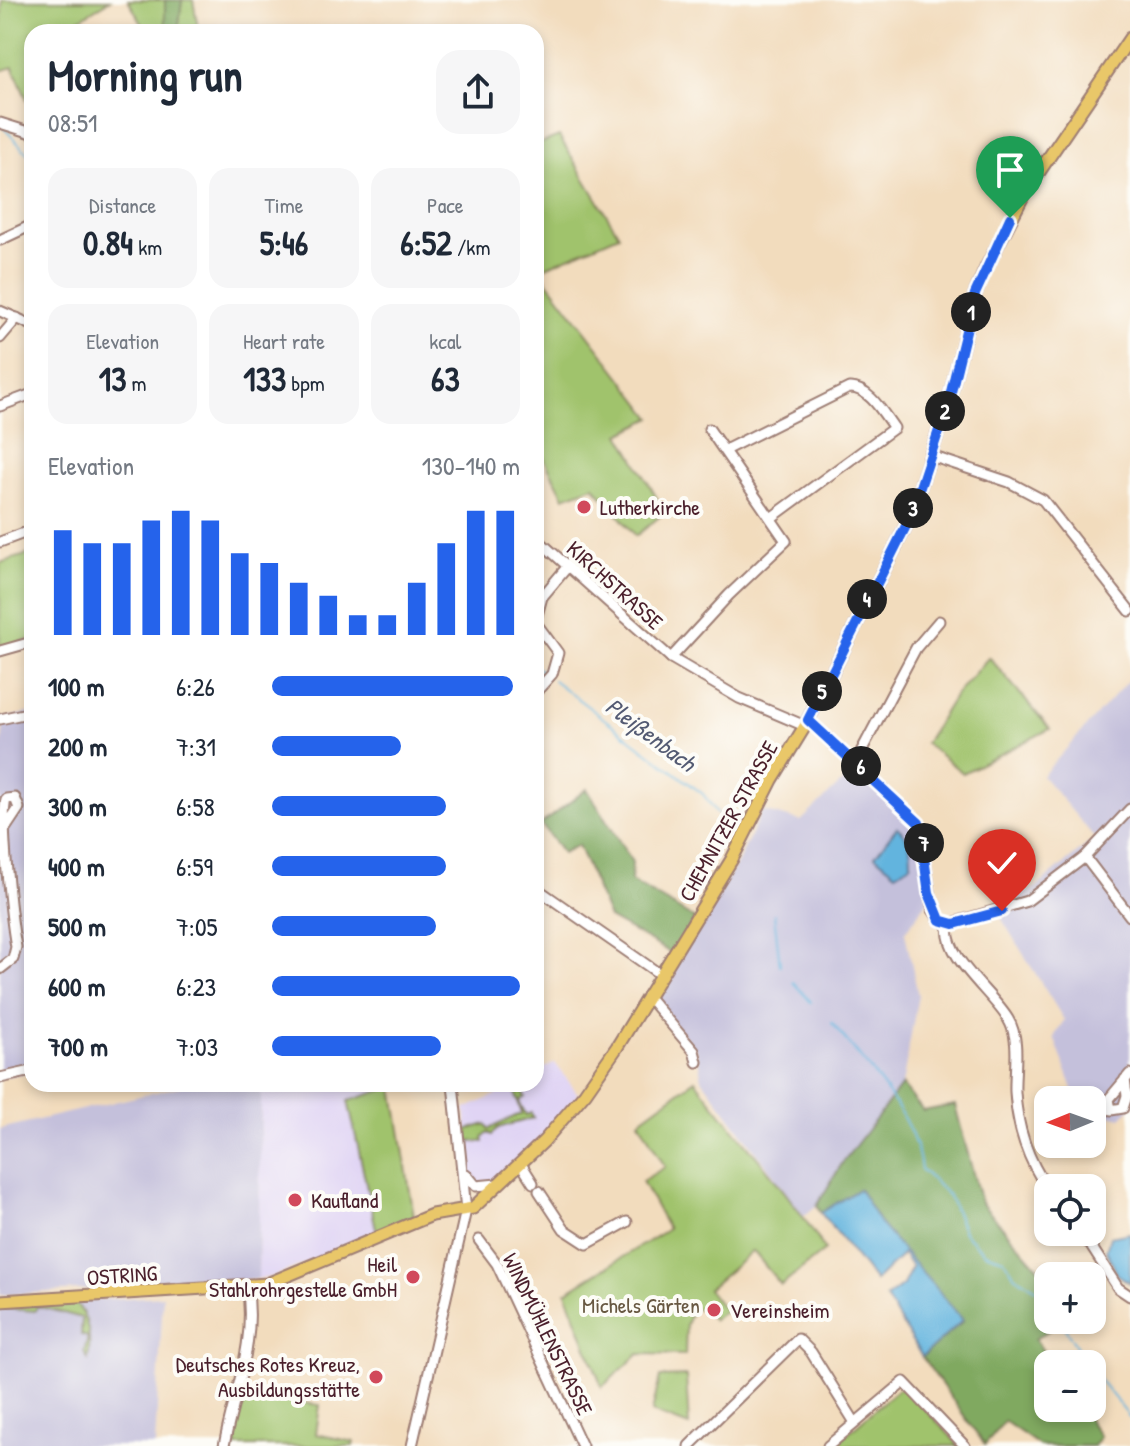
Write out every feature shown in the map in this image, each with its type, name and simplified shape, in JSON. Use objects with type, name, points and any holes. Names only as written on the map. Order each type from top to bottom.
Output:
[{"type":"main road","name":"CHEMNITZER STRASSE","points":[[466,1210],[479,1204],[521,1164],[585,1093],[732,859],[772,780],[806,723],[909,520],[931,456],[975,294],[986,268],[1024,194],[1130,38]]},
{"type":"main road","name":"OSTRING","points":[[0,1301],[247,1287],[285,1279],[432,1215],[466,1210]]},
{"type":"street","points":[[2,123],[24,130]]},
{"type":"street","points":[[0,240],[24,229]]},
{"type":"street","points":[[0,311],[24,321]]},
{"type":"street","points":[[0,338],[17,318]]},
{"type":"street","points":[[709,429],[771,518],[894,428],[866,392],[859,387],[849,388],[725,450]]},
{"type":"street","points":[[0,406],[24,397]]},
{"type":"street","points":[[0,416],[11,401]]},
{"type":"street","points":[[931,456],[1009,482],[1043,500],[1130,611]]},
{"type":"street","name":"KIRCHSTRASSE","points":[[671,658],[735,588],[784,546],[785,535],[771,518]]},
{"type":"street","points":[[0,542],[24,533]]},
{"type":"street","name":"KIRCHSTRASSE","points":[[544,545],[671,658],[739,698],[806,723],[856,761],[919,823],[933,910],[940,920],[949,924],[950,946],[1010,1021],[1016,1051],[1017,1118],[1024,1146],[1040,1174]]},
{"type":"street","points":[[544,595],[568,566]]},
{"type":"street","points":[[856,761],[916,648],[939,621]]},
{"type":"street","points":[[544,633],[558,653],[544,683]]},
{"type":"street","points":[[0,651],[24,644]]},
{"type":"street","points":[[0,719],[24,714]]},
{"type":"street","points":[[949,924],[1027,901],[1085,857],[1130,809]]},
{"type":"street","points":[[0,969],[13,959],[16,947],[1,835]]},
{"type":"street","points":[[1085,857],[1129,912]]},
{"type":"street","points":[[544,894],[661,975]]},
{"type":"street","points":[[647,996],[694,1051],[697,1062]]},
{"type":"street","points":[[0,1078],[24,1073]]},
{"type":"street","points":[[412,1446],[466,1210],[454,1092]]},
{"type":"street","points":[[521,1164],[564,1229],[587,1244],[627,1222]]},
{"type":"street","points":[[463,1171],[482,1188],[500,1183]]},
{"type":"street","name":"WINDMÜHLENSTRASSE","points":[[479,1240],[497,1264],[582,1446]]},
{"type":"street","points":[[1091,1246],[1118,1288],[1130,1296]]},
{"type":"street","points":[[224,1446],[236,1409],[251,1323],[247,1287]]},
{"type":"street","points":[[689,1446],[798,1339],[811,1352],[854,1421]]},
{"type":"street","points":[[828,1446],[904,1382],[965,1446]]},
{"type":"shaded area","points":[[1130,678],[1130,1109],[1121,1118],[1106,1114],[1106,1086],[1072,1086],[1054,1037],[1064,1020],[995,908],[1035,888],[1095,838],[1042,776]]},
{"type":"shaded area","points":[[24,714],[24,1073],[0,1078],[0,768],[4,718]]},
{"type":"shaded area","points":[[857,768],[907,818],[919,844],[928,901],[905,932],[918,995],[902,1085],[843,1162],[817,1205],[804,1216],[702,1079],[696,1050],[652,999],[738,862],[762,811],[801,821]]},
{"type":"shaded area","points":[[555,1063],[578,1094],[542,1137],[493,1183],[477,1184],[471,1176],[465,1109],[502,1092],[544,1092],[544,1068]]},
{"type":"shaded area","points":[[156,1092],[260,1092],[258,1279],[0,1295],[0,1129]]},
{"type":"shaded area","points":[[260,1092],[376,1092],[347,1101],[381,1232],[272,1277],[258,1279]]},
{"type":"shaded area","points":[[163,1296],[155,1446],[0,1446],[0,1305]]},
{"type":"green space","points":[[2,0],[110,0],[72,24],[24,24],[24,92],[13,67],[0,71]]},
{"type":"green space","points":[[128,0],[165,0],[165,24],[142,24]]},
{"type":"green space","points":[[165,0],[182,0],[179,24],[165,24]]},
{"type":"green space","points":[[182,0],[193,0],[197,24],[179,24]]},
{"type":"green space","points":[[559,136],[619,235],[544,268],[544,142]]},
{"type":"green space","points":[[544,277],[652,418],[620,434],[665,512],[636,536],[594,486],[564,497],[544,458]]},
{"type":"green space","points":[[24,556],[24,641],[0,648],[0,563]]},
{"type":"green space","points":[[989,657],[1050,729],[963,773],[925,743],[955,695]]},
{"type":"green space","points":[[587,789],[632,862],[631,881],[695,919],[673,954],[609,918],[578,845],[562,853],[544,828],[544,822]]},
{"type":"green space","name":"Michels Gärten","points":[[695,1080],[779,1184],[825,1250],[781,1285],[753,1251],[708,1289],[725,1311],[713,1320],[703,1308],[692,1310],[686,1325],[685,1355],[639,1354],[602,1387],[566,1292],[668,1229],[642,1181],[665,1167],[639,1121]]},
{"type":"green space","points":[[902,1085],[923,1111],[955,1105],[981,1203],[1034,1262],[1034,1334],[1043,1334],[1035,1339],[1042,1350],[1034,1350],[1034,1422],[1090,1422],[1100,1437],[1093,1446],[1040,1446],[1004,1421],[985,1445],[922,1357],[963,1321],[881,1225],[859,1189],[821,1213],[817,1205],[843,1162]]},
{"type":"green space","points":[[377,1092],[394,1092],[414,1216],[380,1232],[376,1229],[348,1101]]},
{"type":"green space","points":[[515,1092],[522,1092],[525,1097],[519,1101],[526,1115],[531,1113],[533,1118],[498,1128],[492,1135],[488,1132],[483,1137],[484,1142],[468,1141],[467,1130],[486,1124],[489,1129],[522,1113]]},
{"type":"green space","points":[[76,1304],[84,1315],[88,1330],[89,1345],[88,1359],[84,1352],[88,1337],[81,1335],[82,1318],[37,1306],[35,1311],[0,1308],[0,1305]]},
{"type":"green space","name":"Michels Gärten","points":[[686,1376],[689,1426],[652,1412],[660,1377]]},
{"type":"green space","points":[[898,1389],[906,1389],[960,1446],[833,1446]]},
{"type":"green space","points":[[244,1395],[320,1405],[316,1434],[354,1442],[353,1446],[235,1446]]},
{"type":"water","points":[[897,827],[909,843],[911,864],[896,873],[875,856]]},
{"type":"water","points":[[859,1189],[881,1225],[963,1320],[922,1357],[886,1298],[903,1285],[912,1267],[903,1254],[875,1281],[821,1213]]},
{"type":"water","points":[[1130,1233],[1130,1283],[1117,1274],[1106,1250],[1110,1237]]},
{"type":"waterway","name":"Pleißenbach","points":[[3,127],[24,149]]},
{"type":"waterway","name":"Pleißenbach","points":[[544,673],[548,676]]},
{"type":"waterway","name":"Pleißenbach","points":[[553,680],[703,794],[736,839]]},
{"type":"waterway","name":"Pleißenbach","points":[[774,914],[780,965]]},
{"type":"waterway","name":"Pleißenbach","points":[[793,982],[811,1002]]},
{"type":"waterway","name":"Pleißenbach","points":[[832,1023],[899,1110],[917,1149],[921,1169],[949,1196],[965,1234],[985,1253],[1004,1259],[1014,1275],[1034,1287]]},
{"type":"waterway","name":"Pleißenbach","points":[[1069,1334],[1078,1350]]},
{"type":"waterway","name":"Pleißenbach","points":[[1106,1388],[1130,1418]]},
{"type":"place","name":"Lutherkirche","points":[[584,507]]},
{"type":"place","name":"Kaufland","points":[[295,1200]]},
{"type":"place","name":"Heil Stahlrohrgestelle GmbH","points":[[413,1277]]},
{"type":"place","name":"Vereinsheim","points":[[714,1310]]},
{"type":"place","name":"Deutsches Rotes Kreuz, Ausbildungsstätte","points":[[376,1377]]},
{"type":"route","points":[[1002,911],[954,924],[940,920],[933,910],[929,893],[924,837],[919,823],[911,812],[814,722],[808,720],[909,520],[949,400],[975,294],[1010,218]]}]
